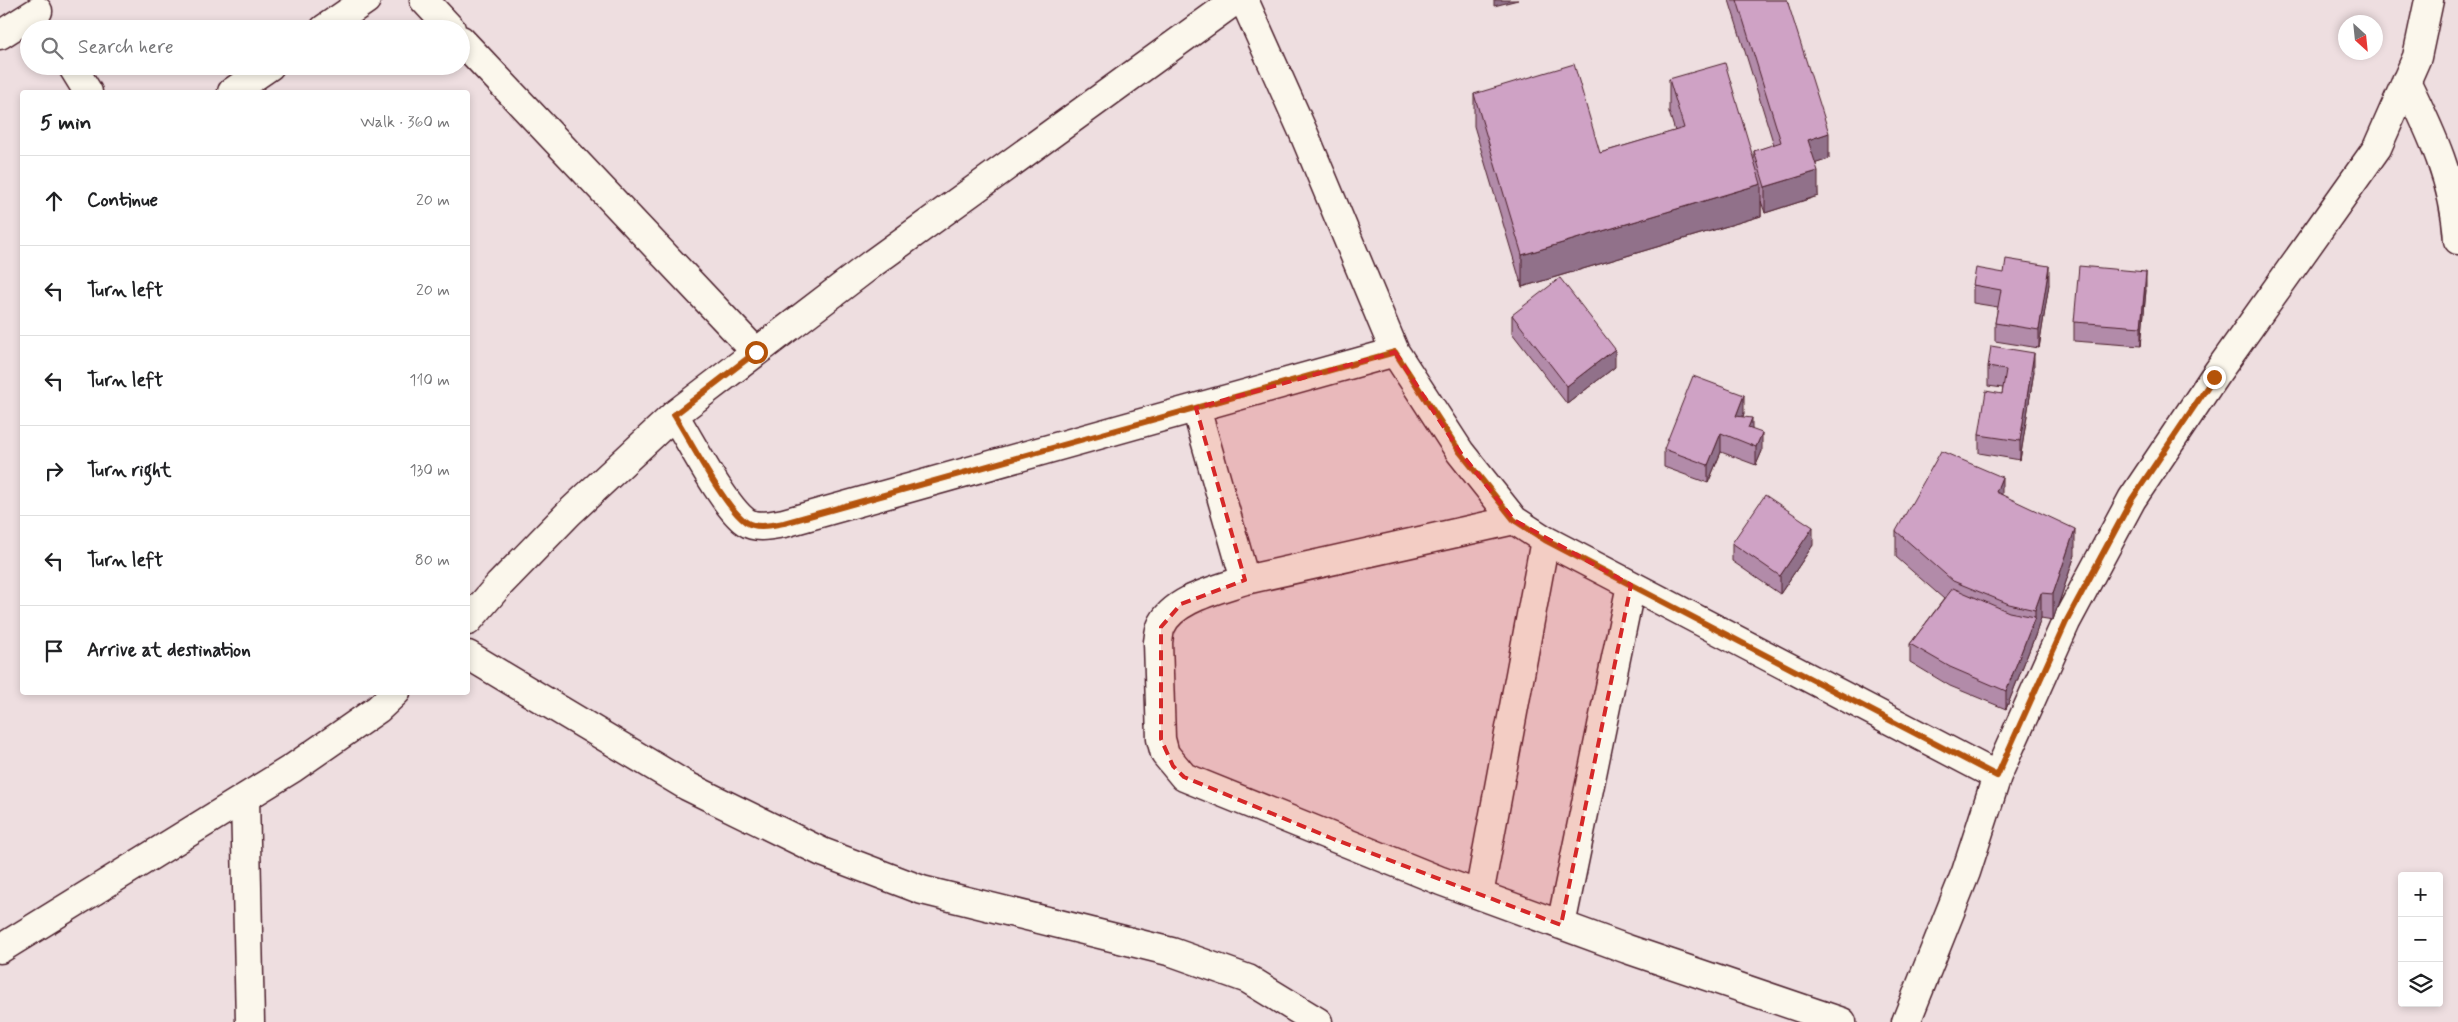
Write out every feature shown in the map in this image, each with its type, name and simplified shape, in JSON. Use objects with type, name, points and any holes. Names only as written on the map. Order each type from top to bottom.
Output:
[{"type":"street","points":[[337,20],[366,0]]},
{"type":"street","points":[[424,0],[443,20]]},
{"type":"street","points":[[470,612],[569,513],[674,415],[873,262],[1236,0]]},
{"type":"street","points":[[1244,0],[1304,134],[1395,352],[1460,452],[1514,520],[1545,540],[1997,776]]},
{"type":"street","points":[[1906,1022],[1966,872],[1997,776],[2066,622],[2132,499],[2214,377],[2377,148],[2416,57],[2429,0]]},
{"type":"street","points":[[27,20],[40,13]]},
{"type":"street","points":[[0,35],[20,24]]},
{"type":"street","points":[[470,50],[756,352]]},
{"type":"street","points":[[78,75],[87,90]]},
{"type":"street","points":[[235,90],[257,75]]},
{"type":"street","points":[[2406,81],[2433,137],[2449,183],[2457,218],[2458,240]]},
{"type":"street","points":[[674,415],[731,507],[747,523],[764,526],[784,523],[1395,352]]},
{"type":"street","points":[[1196,408],[1245,580]]},
{"type":"street","points":[[1514,520],[1245,580],[1181,604],[1169,615],[1161,627],[1158,642],[1161,739],[1165,754],[1184,777],[1331,838],[1561,925],[1842,1022]]},
{"type":"street","points":[[1479,895],[1545,540]]},
{"type":"street","points":[[1561,925],[1631,584]]},
{"type":"street","points":[[470,656],[687,786],[822,852],[922,890],[1172,952],[1248,979],[1318,1022]]},
{"type":"street","points":[[0,948],[293,768],[378,709],[393,695]]},
{"type":"street","points":[[245,798],[250,1022]]},
{"type":"highlighted area","points":[[1395,352],[1460,452],[1514,520],[1631,585],[1561,925],[1331,838],[1184,777],[1173,766],[1161,739],[1161,627],[1181,604],[1245,580],[1196,408]]},
{"type":"building","points":[[1737,0],[1787,0],[1829,133],[1808,140],[1818,171],[1765,187],[1754,151],[1781,142]]},
{"type":"building","points":[[1725,63],[1761,184],[1522,255],[1474,94],[1574,64],[1600,153],[1684,128],[1669,79]]},
{"type":"building","points":[[2006,259],[2049,266],[2039,330],[1995,323],[2001,290],[1973,285],[1976,268],[2004,273]]},
{"type":"building","points":[[2079,266],[2146,272],[2141,327],[2074,322]]},
{"type":"building","points":[[1560,278],[1615,349],[1567,386],[1512,315]]},
{"type":"building","points":[[1991,346],[2034,353],[2020,441],[1979,435],[1986,391],[2002,394],[2006,370],[1988,367]]},
{"type":"building","points":[[1693,376],[1744,395],[1736,416],[1752,418],[1748,428],[1762,433],[1756,447],[1721,433],[1708,465],[1664,449]]},
{"type":"building","points":[[1941,451],[2002,477],[1996,492],[2075,529],[2053,594],[2041,593],[2035,610],[2009,604],[1953,581],[1896,531]]},
{"type":"building","points":[[1765,495],[1813,527],[1780,576],[1732,543]]},
{"type":"building","points":[[1953,588],[2009,612],[2035,617],[2006,691],[1950,667],[1910,644]]},
{"type":"route","points":[[756,352],[674,415],[731,507],[747,523],[764,526],[784,523],[1395,352],[1460,452],[1514,520],[1545,540],[1997,776],[2066,622],[2132,499],[2214,377]]}]
